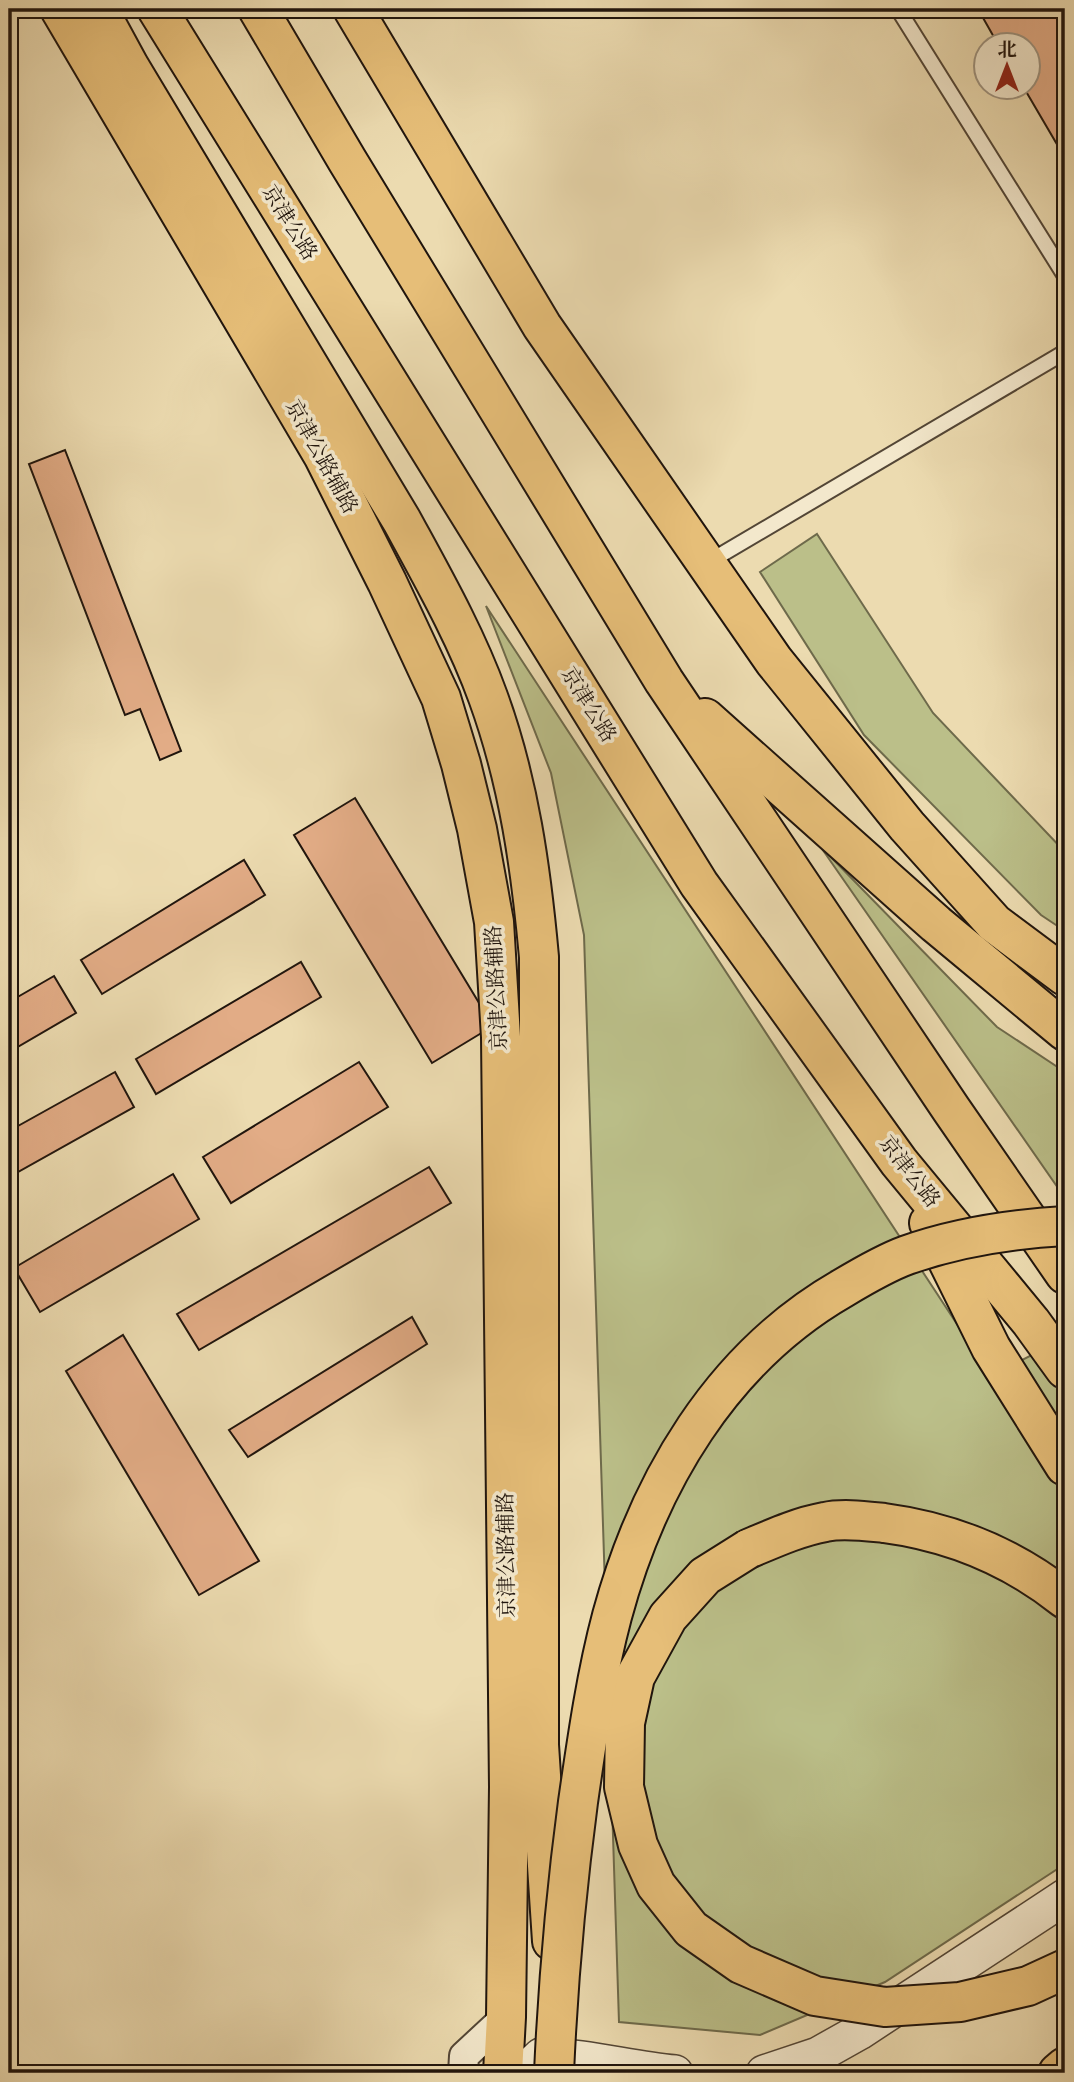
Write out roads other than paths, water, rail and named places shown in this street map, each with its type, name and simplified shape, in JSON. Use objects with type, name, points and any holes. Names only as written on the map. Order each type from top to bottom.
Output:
[{"type":"main road","name":"京津公路辅路","points":[[60,9],[323,455],[441,698],[477,830],[494,922],[501,1037],[509,1773],[503,2073]]},
{"type":"main road","points":[[98,9],[129,66],[402,521],[438,589],[488,697],[524,826],[539,957],[539,1745],[556,2014]]},
{"type":"main road","name":"京津公路","points":[[157,9],[699,884],[899,1162],[1031,1322],[1065,1368]]},
{"type":"main road","points":[[258,9],[354,172],[664,681],[1065,1274]]},
{"type":"main road","points":[[353,9],[542,326],[774,661],[907,826],[994,923],[1065,976]]},
{"type":"main road","points":[[664,681],[936,924],[1065,1031]]},
{"type":"main road","points":[[899,1162],[991,1348],[1065,1466]]},
{"type":"main road","points":[[554,2073],[566,1894],[583,1765],[605,1643],[622,1583],[649,1512],[668,1472],[704,1413],[750,1359],[788,1324],[827,1297],[904,1256],[963,1239],[1018,1229],[1065,1226]]},
{"type":"main road","points":[[1065,1599],[1039,1578],[998,1555],[958,1539],[912,1527],[868,1521],[828,1521],[799,1527],[748,1549],[705,1576],[668,1617],[635,1677],[625,1723],[624,1787],[638,1845],[656,1885],[691,1929],[741,1964],[815,1996],[885,2007],[960,2003],[1028,1986],[1065,1969]]},
{"type":"main road","points":[[1058,2073],[1065,2067]]},
{"type":"street","points":[[764,2073],[818,2055],[1064,1906]]},
{"type":"street","points":[[826,2073],[1064,1906]]},
{"type":"street","points":[[463,2073],[464,2056],[506,2017]]},
{"type":"street","points":[[523,2073],[541,2056],[569,2056],[675,2073]]},
{"type":"lane","points":[[898,9],[1060,256],[1065,276]]},
{"type":"lane","points":[[706,564],[1065,352]]}]
